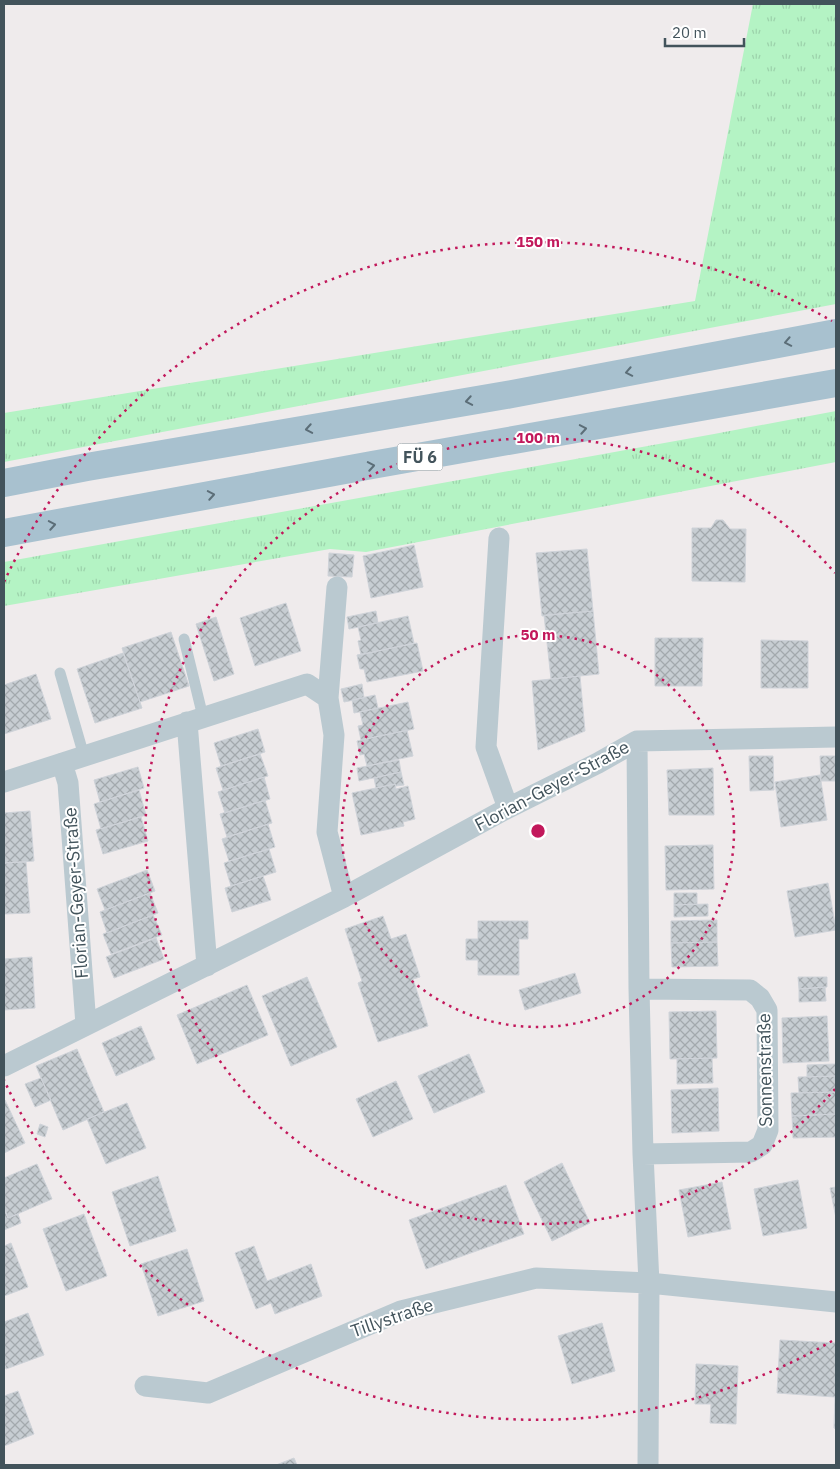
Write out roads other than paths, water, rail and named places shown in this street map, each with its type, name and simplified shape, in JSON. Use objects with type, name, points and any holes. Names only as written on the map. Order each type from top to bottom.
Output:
[{"type":"main road","points":[[4,483],[512,394],[836,333]]},
{"type":"main road","name":"FÜ 6","points":[[4,534],[353,469],[836,383]]},
{"type":"street","points":[[499,538],[486,747],[508,808]]},
{"type":"street","points":[[337,587],[328,698],[334,735],[327,832],[344,897]]},
{"type":"street","points":[[4,782],[307,684],[328,698]]},
{"type":"street","points":[[195,720],[206,966]]},
{"type":"street","name":"Florian-Geyer-Straße","points":[[4,1066],[344,897],[508,808],[638,741],[836,737]]},
{"type":"street","points":[[638,741],[639,989],[643,1154],[649,1283],[648,1465]]},
{"type":"street","name":"Florian-Geyer-Straße","points":[[62,763],[68,783],[86,1025]]},
{"type":"street","name":"Sonnenstraße","points":[[639,989],[750,990],[760,998],[768,1010],[768,1130],[762,1145],[752,1152],[643,1154]]},
{"type":"street","name":"Tillystraße","points":[[145,1386],[208,1394],[402,1311],[536,1278],[649,1283],[836,1302]]},
{"type":"lane","points":[[184,639],[195,720]]},
{"type":"lane","points":[[60,673],[84,756]]}]
